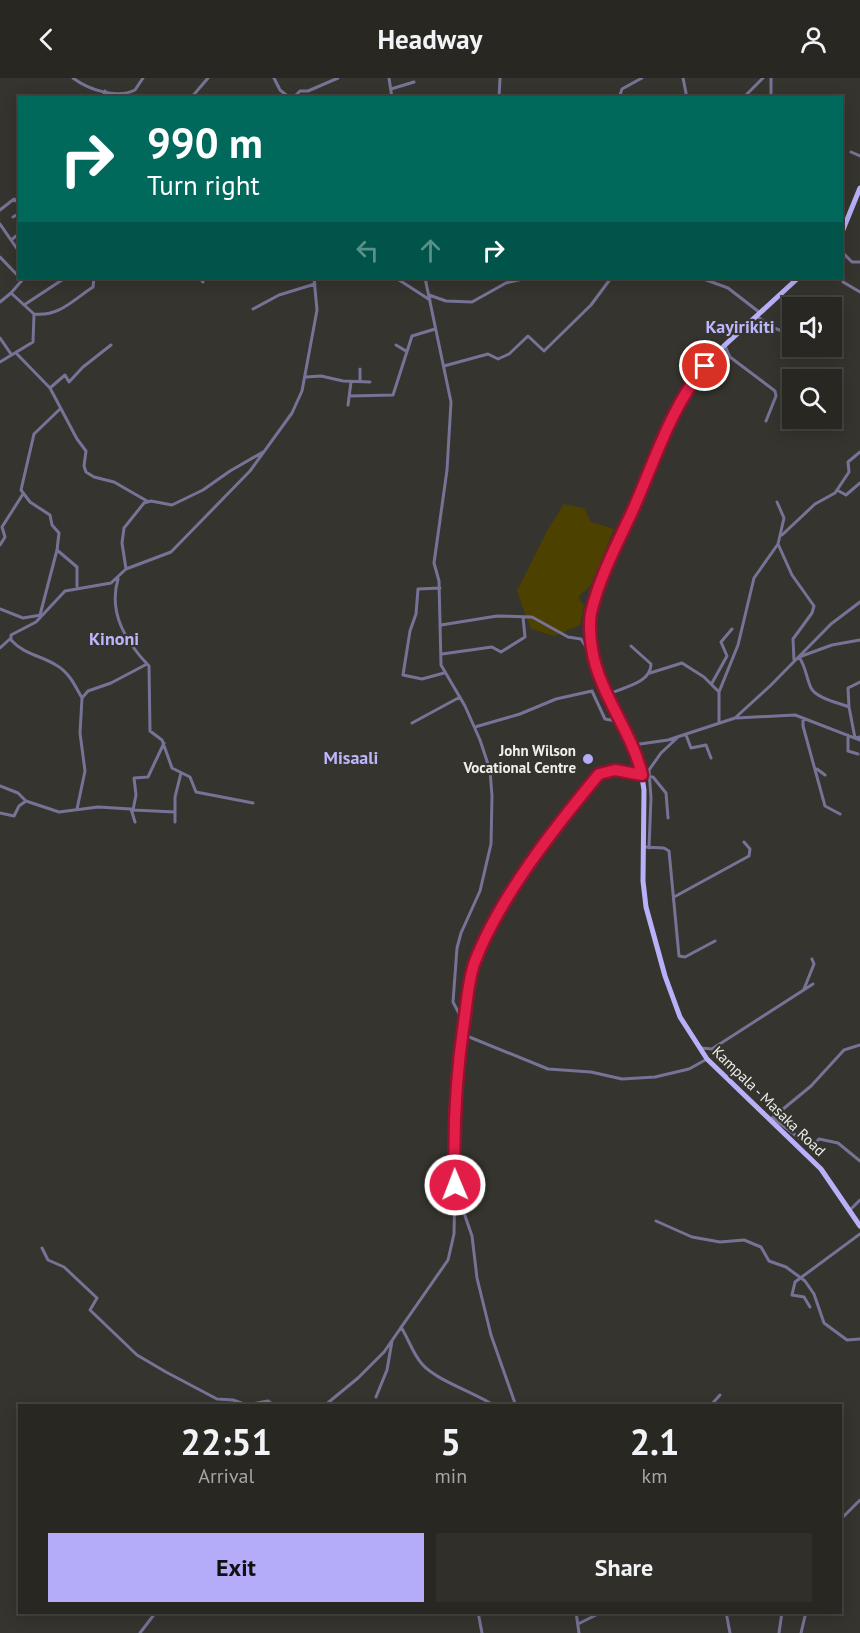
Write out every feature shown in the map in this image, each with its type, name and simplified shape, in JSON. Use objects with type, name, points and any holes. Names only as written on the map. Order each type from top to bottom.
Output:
[{"type":"main road","points":[[843,230],[860,188]]},
{"type":"main road","name":"Kampala - Masaka Road","points":[[797,279],[724,345],[697,376],[680,402],[614,551],[591,616],[594,659],[607,694],[623,722],[645,775],[644,887],[651,927],[674,1003],[707,1059],[772,1118],[821,1168],[860,1226]]},
{"type":"street","points":[[73,78],[84,86],[105,92],[128,94],[138,87],[142,78]]},
{"type":"street","points":[[193,96],[208,78]]},
{"type":"street","points":[[274,78],[280,90],[289,96]]},
{"type":"street","points":[[294,96],[300,91],[314,90],[338,78]]},
{"type":"street","points":[[389,78],[392,96]]},
{"type":"street","points":[[499,96],[500,78]]},
{"type":"street","points":[[620,96],[622,89],[642,78]]},
{"type":"street","points":[[683,78],[687,96]]},
{"type":"street","points":[[745,96],[763,78]]},
{"type":"street","points":[[771,78],[771,96]]},
{"type":"street","points":[[391,89],[414,82]]},
{"type":"street","points":[[104,96],[105,92]]},
{"type":"street","points":[[851,152],[860,156]]},
{"type":"street","points":[[0,210],[14,199],[18,202]]},
{"type":"street","points":[[13,217],[18,214]]},
{"type":"street","points":[[0,224],[18,251]]},
{"type":"street","points":[[10,240],[18,234]]},
{"type":"street","points":[[843,253],[852,262],[860,262]]},
{"type":"street","points":[[0,257],[18,274]]},
{"type":"street","points":[[0,302],[23,279]]},
{"type":"street","points":[[24,305],[63,279]]},
{"type":"street","points":[[11,293],[34,314],[54,313],[64,309],[93,287],[94,279]]},
{"type":"street","points":[[0,648],[17,630],[36,622],[65,591],[78,586],[105,585],[118,578],[126,569],[171,552],[249,471],[296,406],[306,377],[317,310],[314,279]]},
{"type":"street","points":[[398,279],[430,297],[446,301],[472,302],[506,283],[523,279]]},
{"type":"street","points":[[425,279],[451,402],[452,425],[434,563],[440,588],[442,654],[445,673],[475,727],[490,770],[491,844],[480,891],[458,942],[453,1002],[464,1023]]},
{"type":"street","points":[[504,279],[506,283]]},
{"type":"street","points":[[444,366],[488,354],[498,359],[510,354],[528,336],[544,351],[584,313],[610,279]]},
{"type":"street","points":[[704,279],[728,288],[769,326],[782,332]]},
{"type":"street","points":[[843,282],[860,292]]},
{"type":"street","points":[[253,309],[279,295],[315,284]]},
{"type":"street","points":[[0,362],[33,342],[34,314]]},
{"type":"street","points":[[402,357],[414,333],[423,335],[435,329]]},
{"type":"street","points":[[0,338],[50,388],[60,409],[87,451],[84,466],[86,472],[94,477],[114,482],[147,501],[171,505],[203,490],[265,451]]},
{"type":"street","points":[[50,388],[65,375],[69,382],[83,367],[111,345]]},
{"type":"street","points":[[396,345],[404,350]]},
{"type":"street","points":[[724,345],[730,357],[775,391],[776,396],[766,421]]},
{"type":"street","points":[[350,396],[393,395],[404,350]]},
{"type":"street","points":[[360,369],[360,381]]},
{"type":"street","points":[[306,377],[370,382]]},
{"type":"street","points":[[348,405],[351,382]]},
{"type":"street","points":[[43,614],[59,533],[50,515],[23,494],[21,485],[31,441],[39,429],[60,409]]},
{"type":"street","points":[[780,537],[815,504],[837,490],[849,472],[848,462],[860,452]]},
{"type":"street","points":[[837,490],[846,495],[860,483]]},
{"type":"street","points":[[0,545],[5,537],[2,527],[23,494]]},
{"type":"street","points":[[126,569],[124,528],[147,501]]},
{"type":"street","points":[[719,723],[719,692],[738,645],[755,574],[778,544],[780,537],[784,518],[777,502]]},
{"type":"street","points":[[778,544],[792,576],[813,606],[812,613],[793,639],[794,660]]},
{"type":"street","points":[[57,550],[77,567],[78,586]]},
{"type":"street","points":[[118,578],[113,598],[115,610],[131,648],[150,670],[150,731],[164,744],[170,765],[190,777],[196,792],[254,803]]},
{"type":"street","points":[[440,588],[418,589],[417,614],[410,631],[403,675],[422,679],[445,673]]},
{"type":"street","points":[[799,657],[831,624],[860,602]]},
{"type":"street","points":[[0,609],[23,618],[43,614]]},
{"type":"street","points":[[441,625],[497,616],[532,616],[568,637],[577,636],[594,659]]},
{"type":"street","points":[[442,654],[492,646],[501,652],[510,648],[525,637],[523,617]]},
{"type":"street","points":[[712,685],[727,656],[721,642],[732,629]]},
{"type":"street","points":[[11,638],[24,652],[53,663],[65,672],[82,698],[80,732],[85,771],[77,809]]},
{"type":"street","points":[[735,718],[794,660],[832,645],[860,640]]},
{"type":"street","points":[[631,646],[651,664],[649,673]]},
{"type":"street","points":[[799,657],[806,667],[812,690],[816,695],[849,707]]},
{"type":"street","points":[[607,694],[642,680],[649,673],[682,663],[719,692]]},
{"type":"street","points":[[82,698],[88,691],[101,688],[147,664]]},
{"type":"street","points":[[855,738],[848,688],[860,682]]},
{"type":"street","points":[[475,727],[520,714],[556,699],[592,691],[606,719],[623,722]]},
{"type":"street","points":[[412,723],[460,697]]},
{"type":"street","points":[[633,745],[678,737],[735,718],[780,714],[803,718],[860,738]]},
{"type":"street","points":[[803,718],[825,806],[840,814]]},
{"type":"street","points":[[686,734],[691,748],[706,746],[711,758]]},
{"type":"street","points":[[848,735],[848,751],[858,754]]},
{"type":"street","points":[[645,775],[661,753],[678,737]]},
{"type":"street","points":[[135,822],[134,778],[148,777],[164,744]]},
{"type":"street","points":[[816,768],[825,775]]},
{"type":"street","points":[[326,1404],[366,1371],[401,1327],[448,1260],[454,1234],[455,1118],[462,1034],[470,981],[479,952],[535,857],[599,774],[615,770],[645,775],[658,781],[666,793],[668,818]]},
{"type":"street","points":[[175,822],[175,797],[181,773]]},
{"type":"street","points":[[0,786],[18,793],[26,801],[59,812],[107,807],[175,812]]},
{"type":"street","points":[[0,813],[14,816],[19,806],[26,801]]},
{"type":"street","points":[[674,897],[749,856],[750,849],[744,842]]},
{"type":"street","points":[[646,847],[668,850],[679,956],[685,957],[715,941]]},
{"type":"street","points":[[803,990],[814,964],[812,959]]},
{"type":"street","points":[[699,1048],[712,1049],[813,984]]},
{"type":"street","points":[[462,1034],[548,1069],[591,1072],[622,1079],[655,1077],[689,1070],[707,1059]]},
{"type":"street","points":[[860,1045],[844,1050],[812,1086],[772,1118],[811,1147],[819,1139],[831,1140],[860,1161]]},
{"type":"street","points":[[455,1185],[472,1236],[475,1270],[491,1335],[515,1404]]},
{"type":"street","points":[[850,1210],[860,1200]]},
{"type":"street","points":[[656,1221],[692,1237],[752,1242],[763,1250],[768,1261],[786,1267],[802,1278],[814,1294],[824,1323],[847,1340],[860,1339]]},
{"type":"street","points":[[810,1307],[804,1296],[792,1295],[795,1282],[860,1234]]},
{"type":"street","points":[[42,1248],[48,1260],[64,1266],[98,1298],[90,1310],[138,1355],[217,1399],[233,1400],[243,1404]]},
{"type":"street","points":[[401,1327],[421,1363],[433,1373],[477,1393],[492,1404]]},
{"type":"street","points":[[376,1397],[387,1370],[392,1339]]},
{"type":"street","points":[[712,1404],[720,1395]]},
{"type":"street","points":[[252,1404],[268,1401],[272,1404]]},
{"type":"street","points":[[842,1518],[860,1500]]},
{"type":"street","points":[[140,1633],[155,1614]]},
{"type":"street","points":[[478,1614],[482,1633]]},
{"type":"street","points":[[576,1614],[579,1633]]},
{"type":"street","points":[[578,1624],[598,1614]]},
{"type":"street","points":[[726,1614],[730,1633]]},
{"type":"street","points":[[779,1633],[782,1614]]},
{"type":"street","points":[[801,1633],[806,1614]]},
{"type":"street","points":[[144,1629],[149,1633]]},
{"type":"shaded area","points":[[564,504],[584,508],[591,522],[614,529],[591,585],[578,597],[584,605],[580,625],[554,636],[531,629],[517,591],[547,531]]},
{"type":"place","name":"John Wilson Vocational Centre","points":[[588,759]]},
{"type":"district","name":"Kayirikiti","points":[[740,326]]},
{"type":"district","name":"Kinoni","points":[[114,638]]},
{"type":"district","name":"Misaali","points":[[351,757]]},
{"type":"route","points":[[455,1185],[455,1108],[459,1055],[470,981],[479,952],[535,857],[599,774],[615,770],[642,775],[630,737],[607,694],[594,659],[590,632],[591,616],[602,579],[655,456],[680,402],[705,366]]}]
